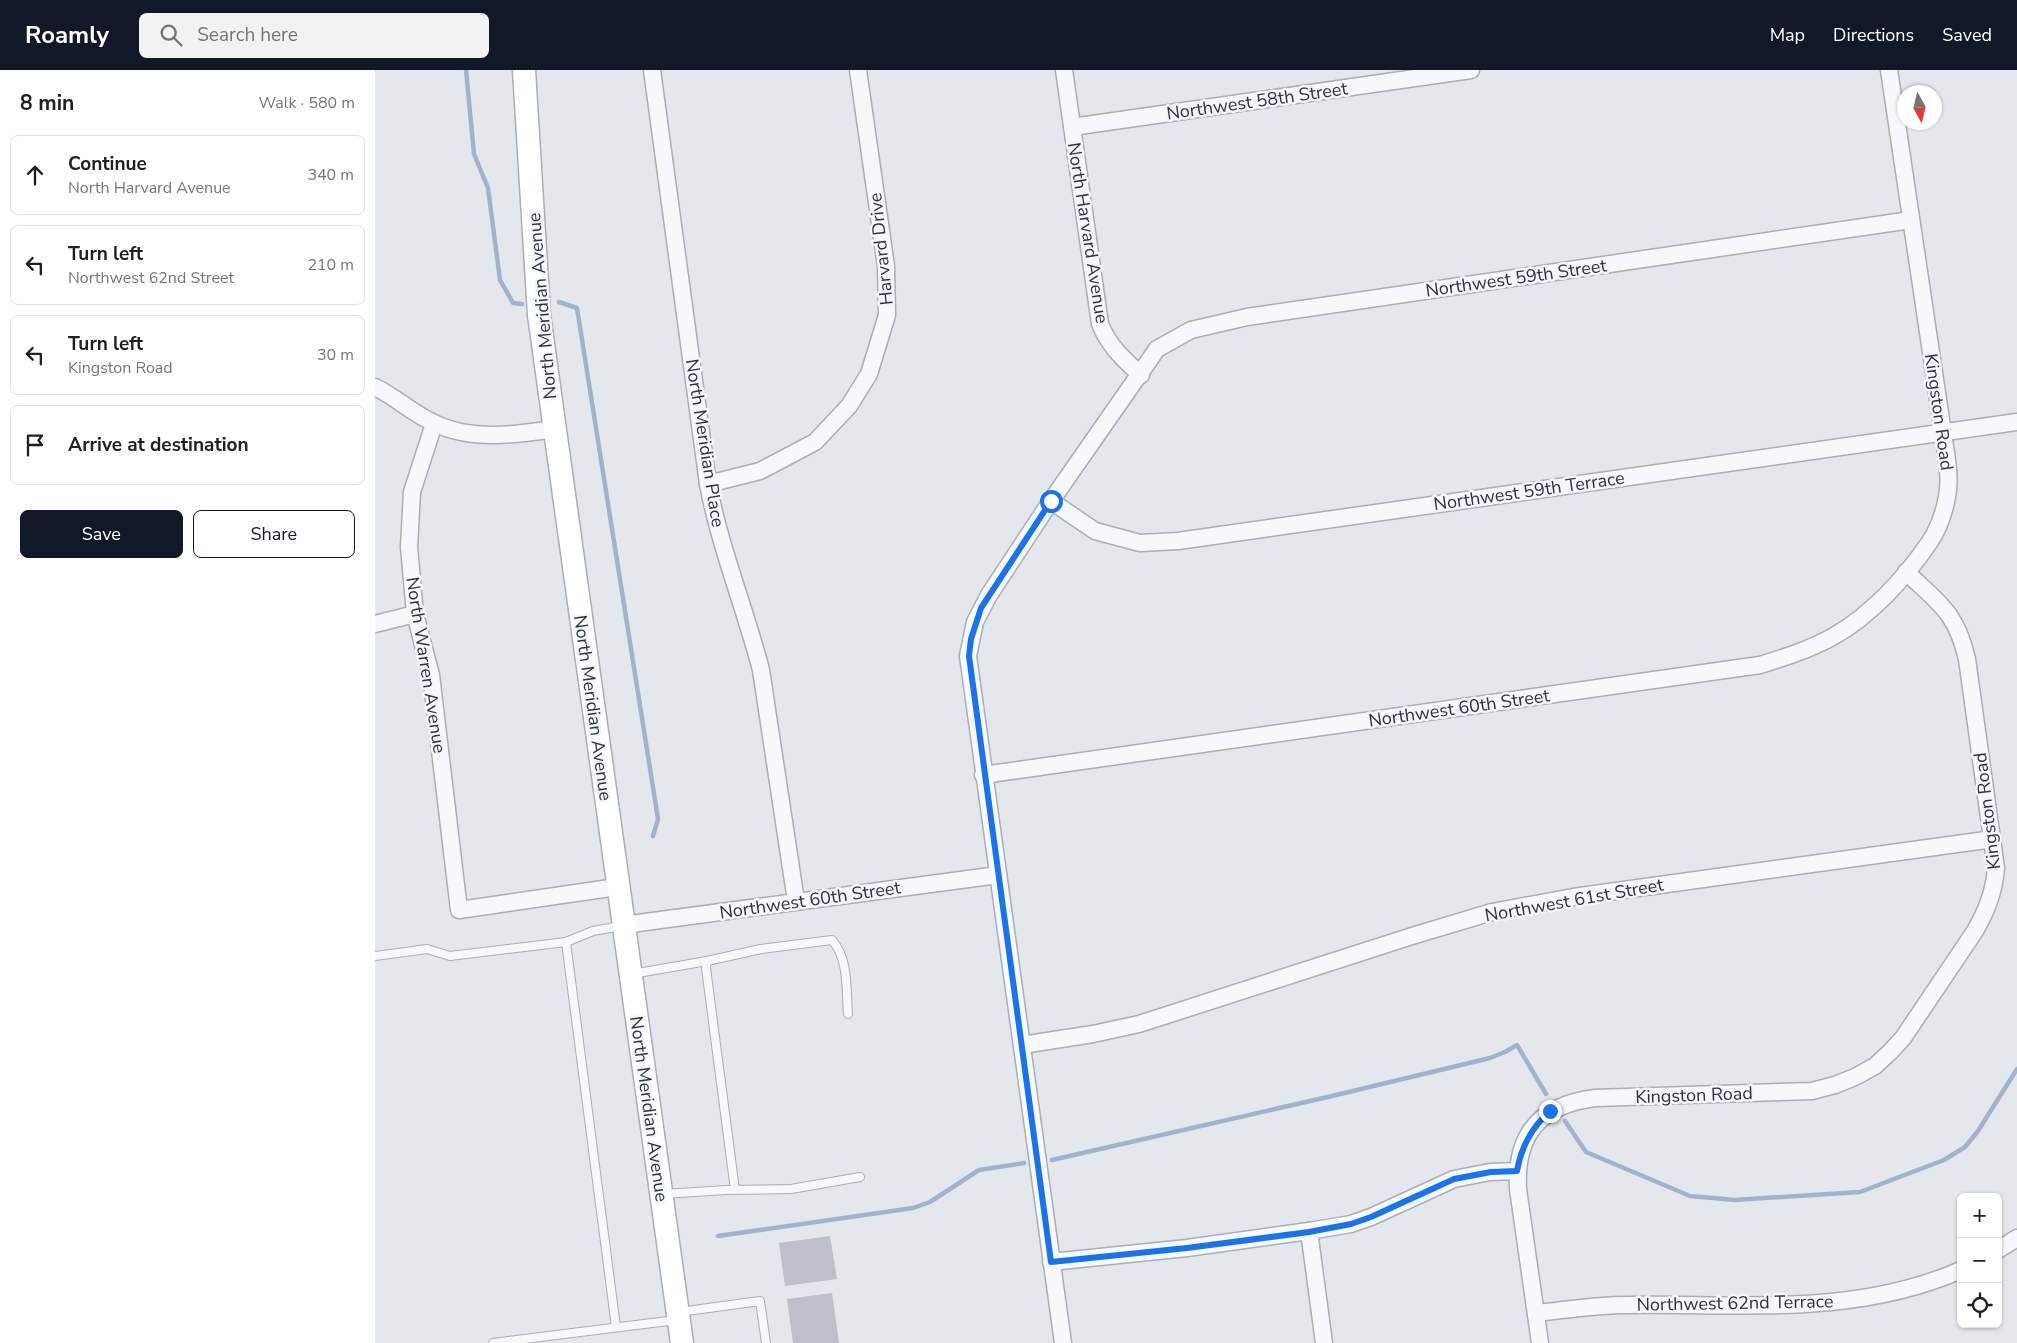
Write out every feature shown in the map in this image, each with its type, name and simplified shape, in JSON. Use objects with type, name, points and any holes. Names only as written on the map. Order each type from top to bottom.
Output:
[{"type":"main road","name":"North Meridian Avenue","points":[[524,70],[539,316],[682,1343]]},
{"type":"street","name":"North Meridian Place","points":[[652,70],[708,484],[714,517],[752,635],[761,670],[796,901]]},
{"type":"street","name":"Harvard Drive","points":[[708,484],[760,471],[815,442],[849,406],[869,374],[887,315],[886,276],[858,70]]},
{"type":"street","name":"North Harvard Avenue","points":[[1064,70],[1100,324],[1109,344],[1121,358],[1141,375]]},
{"type":"street","name":"Northwest 58th Street","points":[[1072,127],[1471,70]]},
{"type":"street","name":"Kingston Road","points":[[1539,1343],[1517,1171],[1524,1144],[1539,1121],[1550,1111],[1575,1101],[1595,1098],[1811,1091],[1835,1085],[1855,1077],[1875,1066],[1903,1038],[1975,931],[1991,900],[1996,868],[1993,839],[1963,644],[1951,616],[1940,602],[1906,572],[1930,543],[1943,513],[1949,481],[1889,70]]},
{"type":"street","name":"Northwest 59th Street","points":[[1141,375],[1157,350],[1191,330],[1247,317],[1911,220]]},
{"type":"street","points":[[1063,1343],[969,673],[969,656],[971,639],[981,608],[1051,501],[1141,375]]},
{"type":"street","points":[[375,387],[434,424],[470,434],[516,435],[554,429]]},
{"type":"street","name":"Northwest 59th Terrace","points":[[1051,501],[1095,531],[1140,543],[1178,541],[2017,422]]},
{"type":"street","name":"North Warren Avenue","points":[[434,424],[412,492],[409,547],[415,614],[431,675],[459,910],[617,887]]},
{"type":"street","name":"Northwest 60th Street","points":[[983,775],[1760,665],[1788,657],[1836,635],[1867,612],[1906,572]]},
{"type":"street","points":[[375,624],[415,614]]},
{"type":"street","name":"Northwest 61st Street","points":[[1022,1045],[1093,1034],[1139,1024],[1444,925],[1523,905],[1993,839]]},
{"type":"street","name":"Northwest 60th Street","points":[[623,925],[998,875]]},
{"type":"street","points":[[1051,1262],[1187,1248],[1309,1232],[1351,1224],[1371,1217],[1454,1179],[1491,1172],[1517,1171]]},
{"type":"street","points":[[1309,1232],[1324,1343]]},
{"type":"street","points":[[2002,1247],[2017,1238]]},
{"type":"street","name":"Northwest 62nd Terrace","points":[[1536,1313],[1625,1305],[1773,1306],[1827,1303],[1897,1293],[1931,1283],[1957,1272]]},
{"type":"lane","points":[[375,956],[427,949],[449,956],[566,942],[593,931],[623,925]]},
{"type":"lane","points":[[630,974],[707,961],[761,949],[832,940],[839,947],[844,966],[848,1014]]},
{"type":"lane","points":[[566,942],[616,1327]]},
{"type":"lane","points":[[707,961],[706,968],[735,1190]]},
{"type":"lane","points":[[661,1194],[791,1189],[860,1176]]},
{"type":"lane","points":[[493,1343],[616,1327],[759,1302],[766,1343]]},
{"type":"building","points":[[830,1236],[837,1279],[785,1286],[779,1243]]},
{"type":"building","points":[[832,1293],[839,1343],[793,1343],[787,1299]]},
{"type":"waterway","points":[[466,70],[474,154],[488,188],[500,280],[513,303],[522,304]]},
{"type":"waterway","points":[[559,302],[577,308],[658,819],[653,836]]},
{"type":"waterway","points":[[1052,1160],[1490,1058],[1517,1045],[1546,1094]]},
{"type":"waterway","points":[[1565,1121],[1586,1152],[1690,1196],[1735,1200],[1860,1192],[1944,1160],[1965,1147],[1978,1131],[2017,1069]]},
{"type":"waterway","points":[[718,1236],[913,1208],[930,1202],[979,1170],[1024,1163]]},
{"type":"route","points":[[1051,501],[981,608],[975,622],[969,656],[969,673],[1051,1262],[1187,1248],[1309,1232],[1351,1224],[1371,1217],[1454,1179],[1491,1172],[1517,1171],[1524,1144],[1539,1121],[1550,1111]]}]
